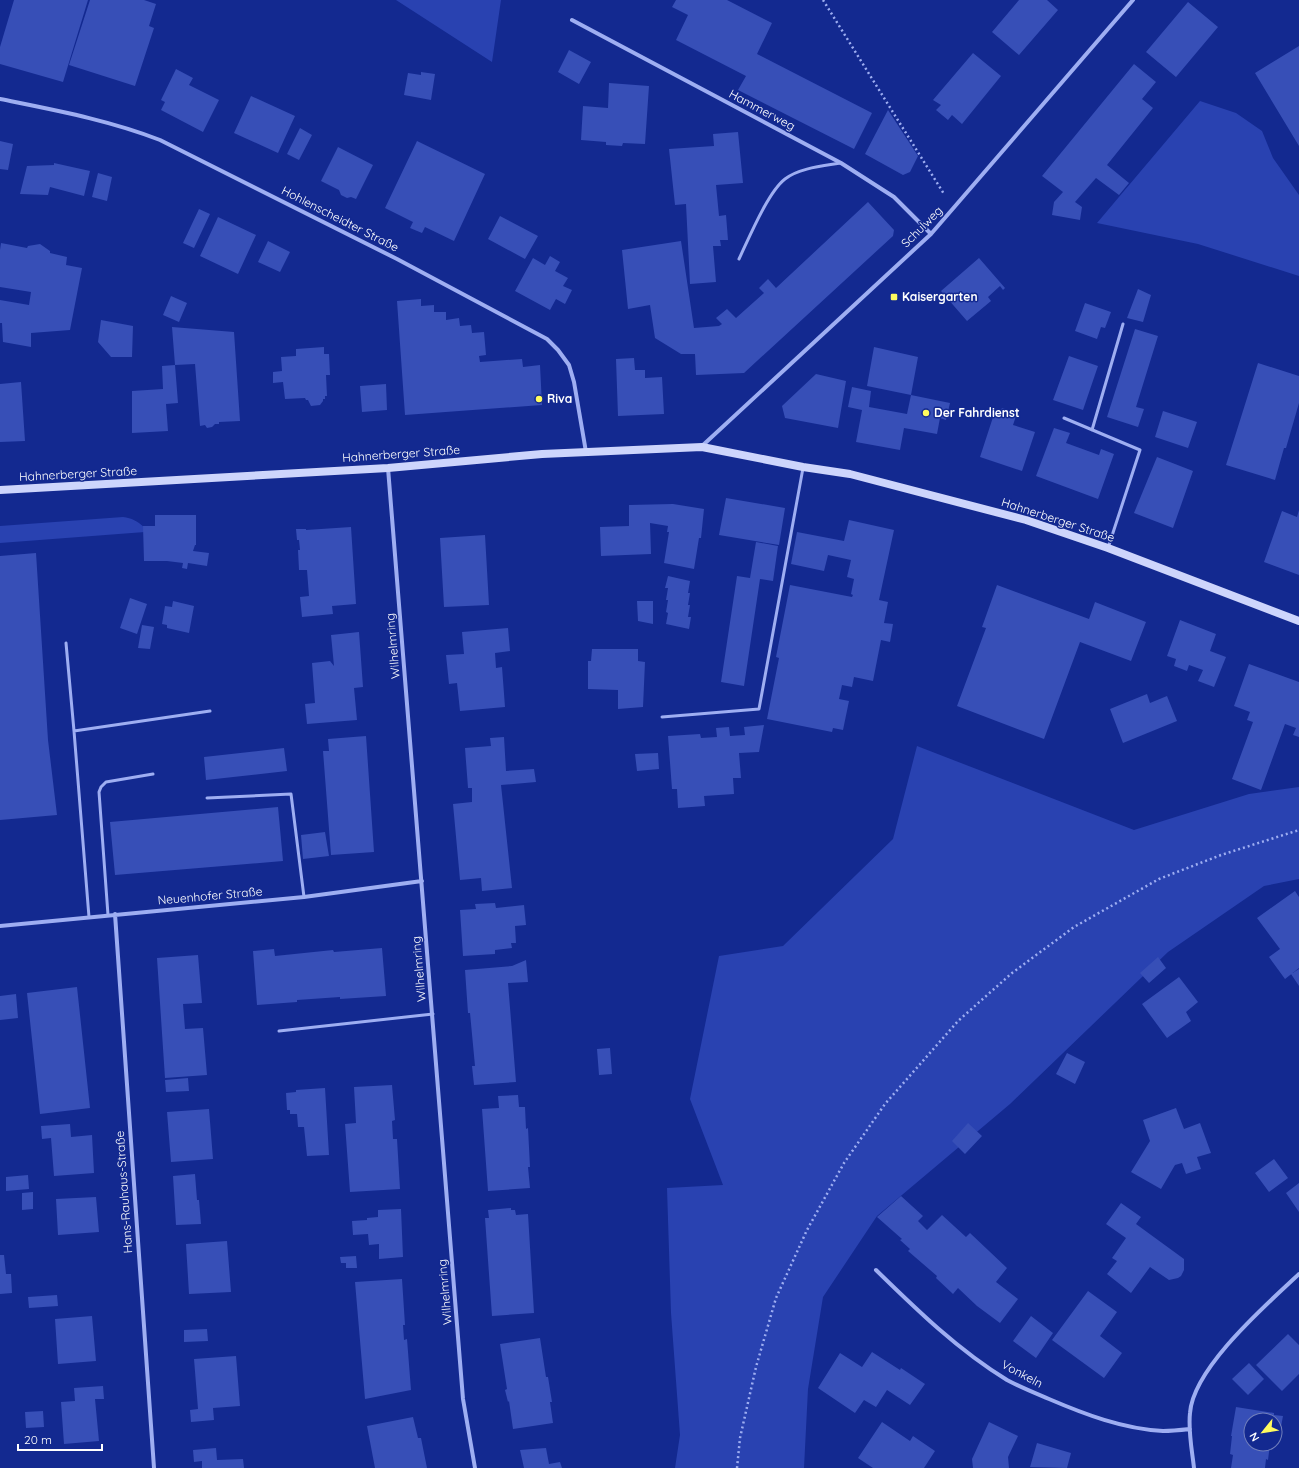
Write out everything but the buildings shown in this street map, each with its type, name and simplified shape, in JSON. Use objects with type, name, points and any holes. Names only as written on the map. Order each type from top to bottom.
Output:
[{"type":"main road","name":"Hahnerberger Straße","points":[[0,490],[388,468],[542,454],[702,447],[803,467],[850,474],[1026,520],[1108,548],[1299,621]]},
{"type":"street","name":"Schulweg","points":[[702,447],[931,234],[1133,0]]},
{"type":"street","name":"Hammerweg","points":[[572,20],[840,163],[894,197],[931,234]]},
{"type":"street","name":"Hohlenscheidter Straße","points":[[0,99],[106,122],[134,130],[160,140],[397,260],[547,339],[558,350],[569,365],[574,382],[586,452]]},
{"type":"street","name":"Wilhelmring","points":[[388,468],[463,1399],[475,1468]]},
{"type":"street","name":"Neuenhofer Straße","points":[[0,926],[304,897],[422,881]]},
{"type":"street","name":"Hans-Rauhaus-Straße","points":[[115,914],[154,1468]]},
{"type":"street","name":"Vonkeln","points":[[876,1270],[927,1319],[960,1346],[1008,1380],[1074,1410],[1116,1423],[1136,1428],[1163,1431],[1190,1429]]},
{"type":"street","points":[[1194,1468],[1190,1429],[1190,1412],[1194,1396],[1200,1382],[1215,1360],[1244,1325],[1299,1274]]},
{"type":"lane","points":[[739,259],[773,192],[785,179],[801,171],[840,163]]},
{"type":"lane","points":[[1092,430],[1123,324]]},
{"type":"lane","points":[[1064,418],[1140,450],[1108,548]]},
{"type":"lane","points":[[662,716],[759,709],[803,467]]},
{"type":"lane","points":[[66,643],[89,917]]},
{"type":"lane","points":[[74,731],[210,711]]},
{"type":"lane","points":[[108,915],[99,792],[101,786],[106,782],[153,774]]},
{"type":"lane","points":[[207,798],[291,794],[304,897]]},
{"type":"lane","points":[[279,1031],[433,1014]]},
{"type":"path","points":[[822,0],[954,209]]},
{"type":"path","points":[[737,1468],[740,1438],[756,1367],[776,1298],[808,1230],[844,1163],[885,1104],[942,1039],[958,1021],[1012,973],[1074,927],[1159,879],[1221,855],[1299,830]]},
{"type":"shaded area","points":[[396,0],[501,0],[492,62]]},
{"type":"shaded area","points":[[1200,101],[1236,113],[1262,131],[1273,158],[1299,195],[1299,276],[1198,244],[1097,223]]},
{"type":"shaded area","points":[[123,517],[132,519],[139,523],[144,527],[145,532],[0,543],[0,526]]},
{"type":"shaded area","points":[[917,746],[1134,830],[1249,794],[1299,787],[1299,879],[1264,886],[1168,952],[1010,1104],[877,1216],[823,1297],[808,1389],[804,1468],[675,1468],[680,1435],[671,1313],[667,1188],[723,1185],[690,1099],[719,956],[783,946],[893,839]]},
{"type":"place","name":"Kaisergarten","points":[[894,297]]},
{"type":"place","name":"Riva","points":[[539,399]]},
{"type":"place","name":"Der Fahrdienst","points":[[926,413]]}]
